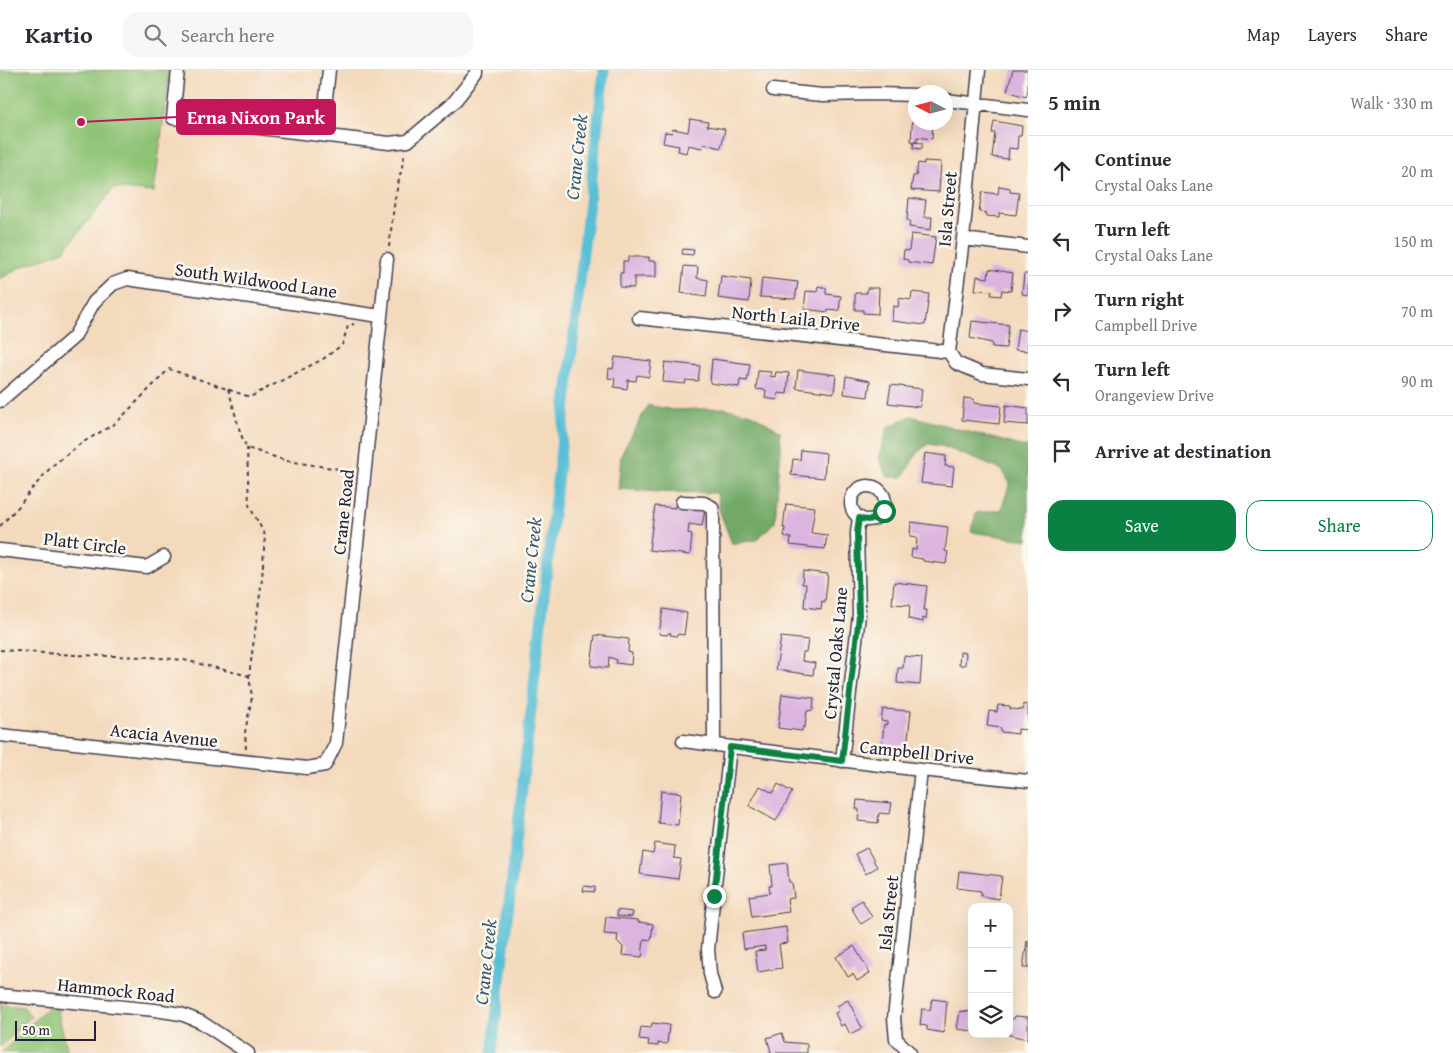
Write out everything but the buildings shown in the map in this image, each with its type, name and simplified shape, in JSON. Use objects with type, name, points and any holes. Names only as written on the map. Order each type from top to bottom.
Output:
[{"type":"street","points":[[178,70],[172,118],[389,143],[408,141],[454,102],[477,73],[477,70]]},
{"type":"street","points":[[322,135],[329,70]]},
{"type":"street","name":"Isla Street","points":[[949,352],[963,239],[978,70]]},
{"type":"street","points":[[774,90],[822,95],[908,96]]},
{"type":"street","points":[[953,101],[1028,110]]},
{"type":"street","points":[[963,239],[1028,246]]},
{"type":"street","name":"Crane Road","points":[[325,765],[336,743],[387,259]]},
{"type":"street","name":"South Wildwood Lane","points":[[0,401],[74,336],[94,302],[113,284],[127,279],[380,316]]},
{"type":"street","name":"North Laila Drive","points":[[639,318],[949,352]]},
{"type":"street","points":[[949,352],[956,363],[982,374],[1028,380]]},
{"type":"street","points":[[682,502],[704,503],[712,507],[713,514],[714,745]]},
{"type":"street","name":"Crystal Oaks Lane","points":[[842,761],[859,615],[857,533],[859,518]]},
{"type":"street","name":"Platt Circle","points":[[0,550],[147,568],[164,557]]},
{"type":"street","name":"Acacia Avenue","points":[[0,735],[307,768],[325,765]]},
{"type":"street","name":"Campbell Drive","points":[[683,741],[842,761],[1028,781]]},
{"type":"street","points":[[715,992],[710,974],[708,949],[730,747]]},
{"type":"street","name":"Isla Street","points":[[910,1053],[896,1039],[894,1018],[921,770]]},
{"type":"street","name":"Hammock Road","points":[[0,995],[181,1014],[201,1022],[248,1053]]},
{"type":"path","points":[[387,259],[395,198],[408,141]]},
{"type":"path","points":[[0,526],[20,506],[52,466],[80,444],[116,424],[169,369],[250,397],[323,359],[342,345],[348,326],[356,324]]},
{"type":"path","points":[[228,389],[238,431],[247,448],[249,505],[264,535],[262,579],[249,676],[252,697],[244,742],[248,762]]},
{"type":"path","points":[[247,448],[287,461],[339,470],[364,477]]},
{"type":"path","points":[[0,650],[167,658],[213,666],[249,676]]},
{"type":"green space","points":[[0,70],[170,70],[154,192],[114,188],[64,251],[20,267],[0,279]]},
{"type":"green space","points":[[648,405],[673,410],[724,408],[752,414],[780,431],[781,447],[775,522],[756,540],[732,544],[720,512],[717,493],[618,489],[621,455]]},
{"type":"green space","points":[[911,416],[1028,448],[1028,540],[971,532],[976,513],[1001,510],[1010,483],[1002,470],[942,446],[928,444],[917,453],[903,477],[888,477],[879,459],[888,427]]},
{"type":"green space","points":[[55,1000],[68,1053],[1,1053]]},
{"type":"green space","points":[[0,1005],[24,1007],[31,1017],[0,1047]]},
{"type":"waterway","name":"Crane Creek","points":[[492,1053],[604,70]]},
{"type":"place","name":"Erna Nixon Park","points":[[81,122]]},
{"type":"route","points":[[714,896],[730,747],[842,761],[859,615],[857,533],[859,518],[864,520],[876,519],[884,511]]}]
